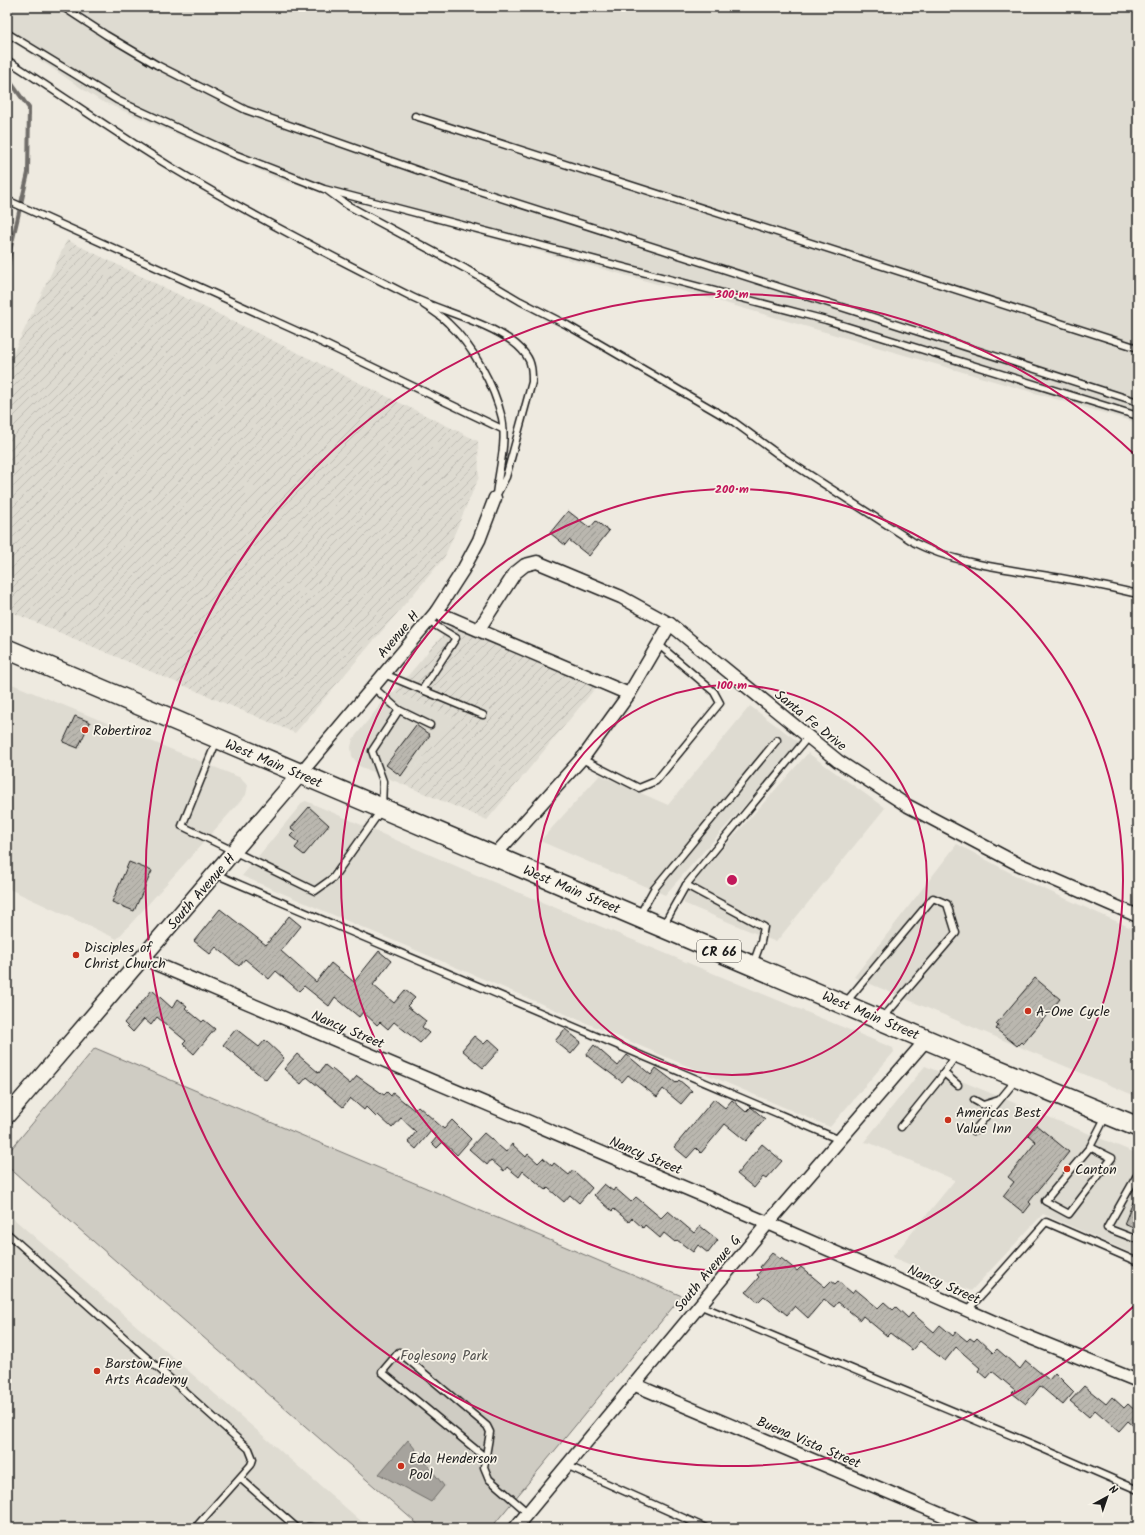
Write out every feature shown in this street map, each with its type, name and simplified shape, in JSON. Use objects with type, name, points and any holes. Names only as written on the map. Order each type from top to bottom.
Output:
[{"type":"main road","name":"West Main Street","points":[[7,650],[927,1040],[1138,1127]]},
{"type":"street","name":"Avenue H","points":[[300,774],[436,612],[463,570],[479,540],[495,498]]},
{"type":"street","name":"Santa Fe Drive","points":[[479,629],[515,573],[525,565],[537,562],[622,597],[670,624],[838,761],[908,806],[1018,864],[1138,916]]},
{"type":"street","points":[[436,612],[629,694]]},
{"type":"street","points":[[494,856],[582,758],[629,694],[670,624]]},
{"type":"street","name":"South Avenue H","points":[[7,1116],[300,774]]},
{"type":"street","name":"Nancy Street","points":[[142,958],[1138,1381]]},
{"type":"street","name":"South Avenue G","points":[[515,1528],[768,1223],[927,1040]]},
{"type":"street","name":"Buena Vista Street","points":[[633,1384],[973,1528]]},
{"type":"lane","points":[[63,7],[106,35],[157,65],[246,110],[451,182],[1138,402]]},
{"type":"lane","points":[[7,33],[117,100],[234,154],[324,189],[826,320],[1138,416]]},
{"type":"lane","points":[[7,60],[169,166],[207,188],[414,298],[500,333],[516,344],[527,356],[532,369],[532,382],[506,477],[495,498]]},
{"type":"lane","points":[[415,116],[1138,348]]},
{"type":"lane","points":[[324,189],[347,205],[567,326],[734,422],[806,473],[915,543],[936,553],[962,561],[1088,582],[1138,594]]},
{"type":"lane","points":[[7,200],[308,336],[502,429]]},
{"type":"lane","points":[[414,298],[448,322],[478,363],[491,389],[502,418],[503,442],[495,498]]},
{"type":"lane","points":[[422,690],[456,638],[428,621]]},
{"type":"lane","points":[[582,758],[639,788],[656,781],[720,703],[714,692],[658,644]]},
{"type":"lane","points":[[384,674],[483,715]]},
{"type":"lane","points":[[373,686],[399,710],[430,726]]},
{"type":"lane","points":[[217,739],[182,826],[235,850],[315,891],[333,878],[382,809],[383,781],[372,751],[399,710]]},
{"type":"lane","points":[[662,927],[686,885],[808,737]]},
{"type":"lane","points":[[638,917],[654,889],[778,740]]},
{"type":"lane","points":[[215,874],[840,1140]]},
{"type":"lane","points":[[686,885],[764,927],[761,942],[752,965]]},
{"type":"lane","points":[[845,1004],[933,898],[947,904],[956,933],[881,1020]]},
{"type":"lane","points":[[901,1127],[958,1053]]},
{"type":"lane","points":[[944,1073],[958,1085]]},
{"type":"lane","points":[[974,1131],[1019,1078]]},
{"type":"lane","points":[[974,1100],[983,1105],[1001,1099]]},
{"type":"lane","points":[[1090,1147],[1112,1158],[1068,1214],[1045,1201],[1090,1147],[1107,1114]]},
{"type":"lane","points":[[1138,1178],[1136,1178],[1107,1228],[1138,1240]]},
{"type":"lane","points":[[968,1310],[1046,1222],[1138,1262]]},
{"type":"lane","points":[[7,1233],[249,1448],[253,1459],[251,1465],[195,1528]]},
{"type":"lane","points":[[700,1305],[1138,1490]]},
{"type":"lane","points":[[486,1458],[382,1372],[399,1352],[488,1426],[490,1432],[486,1458],[484,1467],[489,1479],[528,1512]]},
{"type":"lane","points":[[566,1465],[706,1528]]},
{"type":"lane","points":[[240,1478],[297,1528]]},
{"type":"lane","points":[[307,1528],[324,1528]]},
{"type":"shaded area","points":[[7,7],[1138,7],[1138,423],[708,298],[283,181],[99,100],[7,38]]},
{"type":"shaded area","points":[[67,240],[478,441],[479,477],[444,558],[295,733],[7,610],[7,366]]},
{"type":"shaded area","points":[[452,624],[597,686],[487,820],[402,784],[454,718],[394,692]]},
{"type":"shaded area","points":[[7,682],[241,778],[248,785],[246,795],[117,939],[7,888]]},
{"type":"shaded area","points":[[394,692],[455,718],[402,784],[359,766],[352,756],[351,747],[353,739],[390,693]]},
{"type":"shaded area","points":[[750,706],[800,743],[665,895],[540,841],[600,775],[668,805]]},
{"type":"shaded area","points":[[808,753],[885,808],[776,942],[683,903],[693,882]]},
{"type":"shaded area","points":[[306,801],[486,879],[893,1048],[894,1052],[830,1127],[242,876],[303,802]]},
{"type":"shaded area","points":[[957,844],[1024,880],[1138,931],[1138,1097],[854,977]]},
{"type":"shaded area","points":[[925,1066],[1138,1154],[1138,1256],[1043,1214],[971,1291],[892,1257],[955,1180],[870,1143],[864,1142]]},
{"type":"shaded area","name":"Barstow Fine Arts Academy","points":[[7,1213],[369,1528],[7,1528]]},
{"type":"shaded area","points":[[408,1440],[444,1486],[431,1502],[379,1474]]},
{"type":"green space","name":"Foglesong Park","points":[[95,1048],[682,1296],[491,1528],[422,1528],[7,1166],[7,1154]]},
{"type":"building","points":[[568,511],[590,528],[596,521],[609,531],[589,556],[569,540],[565,545],[550,533]]},
{"type":"building","points":[[75,716],[90,722],[78,748],[63,742]]},
{"type":"building","points":[[416,725],[430,735],[401,776],[386,765]]},
{"type":"building","points":[[309,807],[329,825],[304,855],[295,848],[299,843],[290,836],[295,831],[291,828]]},
{"type":"building","points":[[129,862],[152,871],[134,911],[112,902]]},
{"type":"building","points":[[220,909],[266,945],[289,916],[301,926],[281,951],[316,982],[331,963],[354,982],[379,951],[391,961],[373,985],[394,1003],[405,990],[415,998],[407,1006],[426,1021],[422,1027],[429,1033],[420,1043],[394,1022],[388,1029],[380,1022],[377,1025],[363,1012],[359,1017],[335,997],[329,1006],[304,986],[299,991],[276,971],[269,979],[245,959],[239,966],[216,947],[210,954],[194,941]]},
{"type":"building","name":"A-One Cycle","points":[[1035,978],[1060,999],[1023,1044],[1021,1042],[1017,1046],[996,1029],[999,1025],[996,1024]]},
{"type":"building","points":[[152,990],[172,1008],[178,999],[187,1006],[185,1008],[202,1022],[204,1020],[215,1029],[194,1054],[183,1044],[186,1041],[157,1017],[151,1025],[144,1019],[133,1032],[124,1023]]},
{"type":"building","points":[[236,1029],[259,1047],[265,1040],[284,1058],[266,1080],[223,1045]]},
{"type":"building","points":[[565,1029],[581,1042],[571,1054],[555,1041]]},
{"type":"building","points":[[474,1036],[484,1044],[489,1039],[500,1049],[483,1068],[462,1050]]},
{"type":"building","points":[[594,1045],[618,1066],[627,1055],[651,1075],[656,1068],[676,1083],[679,1080],[692,1091],[681,1104],[663,1089],[657,1097],[628,1075],[622,1082],[586,1055]]},
{"type":"building","points":[[297,1054],[319,1073],[325,1065],[350,1084],[357,1076],[384,1095],[387,1092],[391,1096],[393,1093],[414,1110],[418,1106],[444,1129],[452,1120],[471,1139],[457,1155],[443,1142],[437,1148],[432,1143],[437,1137],[431,1131],[416,1149],[408,1142],[416,1132],[401,1118],[392,1128],[378,1115],[376,1117],[366,1107],[364,1110],[350,1098],[343,1107],[307,1077],[301,1084],[284,1069]]},
{"type":"building","points":[[714,1099],[725,1108],[732,1100],[746,1112],[751,1107],[765,1119],[746,1141],[725,1124],[701,1153],[696,1148],[687,1158],[674,1147]]},
{"type":"building","points":[[1036,1125],[1069,1152],[1029,1202],[1031,1204],[1024,1213],[1003,1196],[1014,1182],[1008,1177],[1036,1142],[1028,1135]]},
{"type":"building","points":[[484,1133],[506,1152],[512,1144],[526,1157],[528,1154],[538,1163],[543,1158],[552,1166],[554,1163],[569,1175],[573,1170],[592,1188],[579,1203],[570,1195],[564,1202],[548,1188],[546,1190],[523,1171],[519,1177],[507,1167],[504,1171],[491,1160],[487,1165],[469,1149]]},
{"type":"building","points":[[762,1144],[782,1161],[766,1179],[763,1177],[754,1188],[737,1174]]},
{"type":"building","points":[[604,1184],[613,1191],[615,1188],[631,1202],[636,1197],[661,1218],[668,1211],[694,1233],[700,1226],[718,1240],[708,1253],[698,1245],[693,1252],[677,1240],[675,1242],[664,1233],[660,1238],[645,1225],[643,1228],[632,1218],[629,1222],[614,1209],[612,1211],[594,1195]]},
{"type":"building","points":[[1138,1190],[1138,1230],[1124,1224]]},
{"type":"building","points":[[772,1253],[780,1259],[781,1258],[797,1271],[801,1267],[825,1287],[831,1281],[835,1284],[838,1281],[852,1293],[855,1289],[878,1308],[884,1302],[893,1310],[896,1307],[908,1318],[912,1313],[934,1332],[940,1325],[953,1336],[956,1332],[967,1341],[970,1338],[974,1341],[977,1338],[993,1353],[997,1349],[1020,1369],[1026,1361],[1049,1380],[1055,1373],[1074,1392],[1063,1405],[1040,1386],[1026,1404],[1012,1393],[1015,1390],[992,1371],[986,1378],[978,1371],[980,1368],[956,1347],[945,1361],[920,1341],[912,1350],[890,1333],[887,1336],[863,1316],[860,1320],[838,1302],[834,1307],[824,1299],[808,1318],[795,1306],[787,1315],[764,1296],[758,1302],[746,1292],[759,1277],[757,1275],[762,1269],[760,1267]]},
{"type":"building","points":[[1084,1386],[1106,1404],[1112,1397],[1124,1408],[1128,1404],[1138,1413],[1138,1430],[1128,1421],[1119,1431],[1095,1410],[1089,1417],[1070,1401]]},
{"type":"waterway","points":[[7,276],[11,247],[28,173],[29,108],[12,84]]},
{"type":"place","name":"Robertiroz","points":[[85,730]]},
{"type":"place","name":"Disciples of Christ Church","points":[[76,955]]},
{"type":"place","name":"A-One Cycle","points":[[1028,1011]]},
{"type":"place","name":"Americas Best Value Inn","points":[[948,1120]]},
{"type":"place","name":"Canton","points":[[1067,1169]]},
{"type":"place","name":"Barstow Fine Arts Academy","points":[[97,1371]]},
{"type":"place","name":"Eda Henderson Pool","points":[[401,1466]]}]
